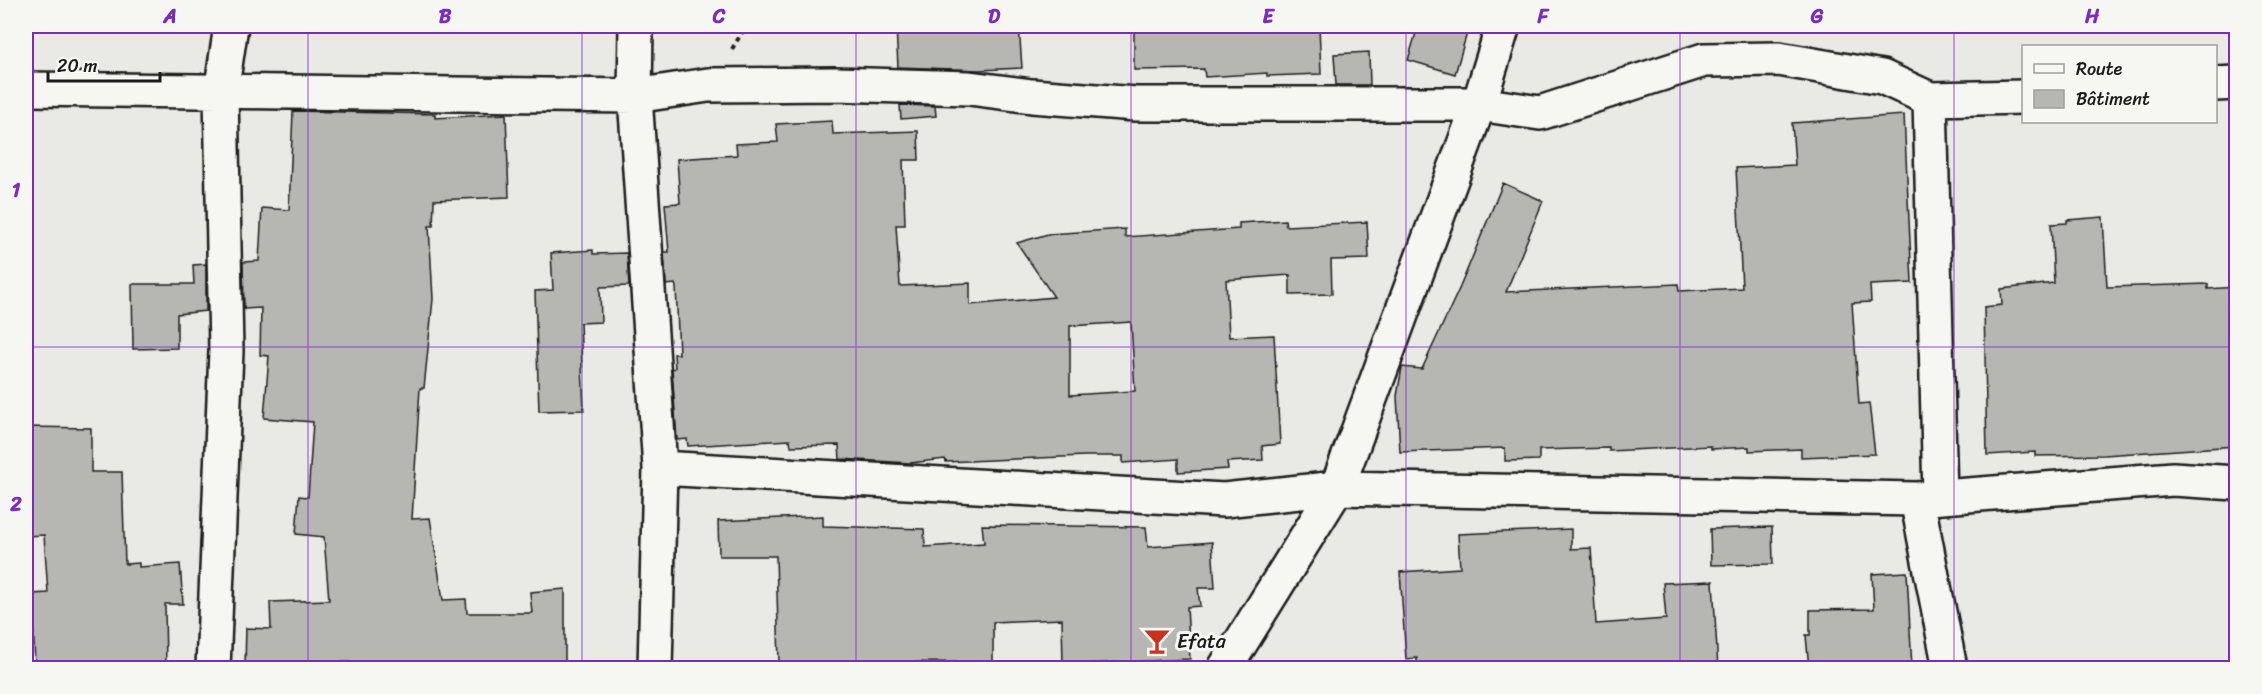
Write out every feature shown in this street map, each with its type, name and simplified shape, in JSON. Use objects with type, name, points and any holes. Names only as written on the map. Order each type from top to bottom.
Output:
[{"type":"street","points":[[213,669],[226,351],[221,93],[231,26]]},
{"type":"street","points":[[636,26],[635,96],[660,468],[655,669]]},
{"type":"street","points":[[1225,669],[1337,488],[1479,104],[1503,26]]},
{"type":"street","points":[[26,89],[635,96],[708,85],[835,84],[969,88],[1032,96],[1136,104],[1479,104],[1540,113],[1704,60],[1779,59],[1882,77],[1930,99],[2022,97]]},
{"type":"street","points":[[2217,84],[2236,83]]},
{"type":"street","points":[[1930,99],[1928,498],[1950,669]]},
{"type":"street","points":[[660,468],[1224,500],[1337,488],[1928,498],[2173,479],[2236,483]]},
{"type":"building","points":[[896,26],[929,26],[929,29],[1019,26],[1022,68],[979,70],[898,67]]},
{"type":"building","points":[[1134,26],[1319,26],[1321,74],[1267,76],[1267,73],[1205,77],[1204,69],[1134,70]]},
{"type":"building","points":[[1418,26],[1469,26],[1455,74],[1408,60]]},
{"type":"building","points":[[1369,52],[1370,85],[1336,85],[1334,54]]},
{"type":"building","points":[[900,105],[935,106],[936,116],[901,119]]},
{"type":"building","points":[[293,111],[435,114],[435,118],[506,114],[509,197],[434,200],[433,226],[429,226],[433,299],[424,388],[420,388],[412,519],[430,518],[443,600],[466,599],[467,613],[532,613],[530,592],[565,589],[565,669],[349,666],[349,662],[245,665],[246,628],[271,629],[270,602],[329,600],[324,537],[296,534],[299,496],[308,497],[313,422],[264,418],[269,356],[260,355],[261,308],[244,309],[243,262],[259,261],[262,208],[289,210]]},
{"type":"building","points":[[1904,115],[1912,283],[1870,285],[1871,302],[1852,303],[1859,404],[1869,403],[1875,454],[1801,457],[1801,449],[1749,451],[1749,447],[1711,449],[1711,446],[1609,451],[1609,448],[1539,450],[1539,460],[1505,461],[1505,448],[1400,452],[1397,396],[1402,367],[1422,369],[1460,287],[1503,183],[1543,201],[1506,292],[1678,284],[1679,291],[1742,288],[1736,168],[1795,165],[1792,123]]},
{"type":"building","points":[[832,121],[833,134],[918,131],[919,160],[903,160],[905,225],[896,225],[900,286],[970,283],[970,305],[1054,297],[1017,243],[1048,234],[1125,229],[1125,237],[1239,229],[1239,223],[1285,220],[1286,226],[1367,222],[1369,259],[1331,260],[1332,294],[1290,295],[1290,275],[1226,280],[1229,337],[1274,335],[1280,444],[1262,446],[1263,460],[1227,462],[1228,469],[1178,472],[1178,459],[1123,463],[1123,456],[946,462],[945,459],[910,463],[840,459],[839,445],[791,446],[790,440],[688,446],[687,439],[677,440],[672,369],[675,368],[674,354],[679,354],[676,287],[675,284],[666,285],[664,252],[669,252],[665,204],[680,203],[677,159],[737,155],[736,144],[778,142],[776,124]],"holes":[[[1131,322],[1135,391],[1070,395],[1070,326]]]},
{"type":"building","points":[[2103,217],[2107,287],[2208,284],[2208,289],[2236,287],[2236,446],[2104,455],[2035,456],[2035,452],[1987,455],[1984,307],[2002,305],[2001,289],[2054,283],[2051,224],[2067,223],[2067,220]]},
{"type":"building","points":[[593,250],[593,254],[627,253],[629,286],[600,287],[601,322],[580,323],[584,410],[539,411],[535,291],[553,290],[551,253]]},
{"type":"building","points":[[206,264],[206,311],[177,314],[177,348],[133,349],[132,284],[194,284],[193,265]]},
{"type":"building","points":[[26,427],[91,428],[91,472],[122,472],[125,564],[139,563],[139,567],[180,564],[183,604],[165,604],[166,669],[51,669],[51,664],[35,666],[32,594],[48,593],[44,535],[26,536]]},
{"type":"building","points":[[823,516],[823,526],[924,529],[925,547],[984,543],[982,525],[1146,527],[1148,547],[1212,542],[1215,588],[1198,588],[1200,606],[1187,607],[1190,659],[1063,665],[1062,619],[993,622],[993,662],[779,663],[776,556],[719,556],[718,521]]},
{"type":"building","points":[[1772,527],[1773,564],[1711,565],[1710,529]]},
{"type":"building","points":[[1571,529],[1571,549],[1591,548],[1596,624],[1666,619],[1663,583],[1713,581],[1718,669],[1417,669],[1417,658],[1406,659],[1400,572],[1460,568],[1458,534]]},
{"type":"building","points":[[1907,572],[1912,669],[1809,669],[1806,635],[1810,635],[1810,610],[1874,609],[1872,574]]},
{"type":"place","name":"Efata","points":[[1157,641]]}]
